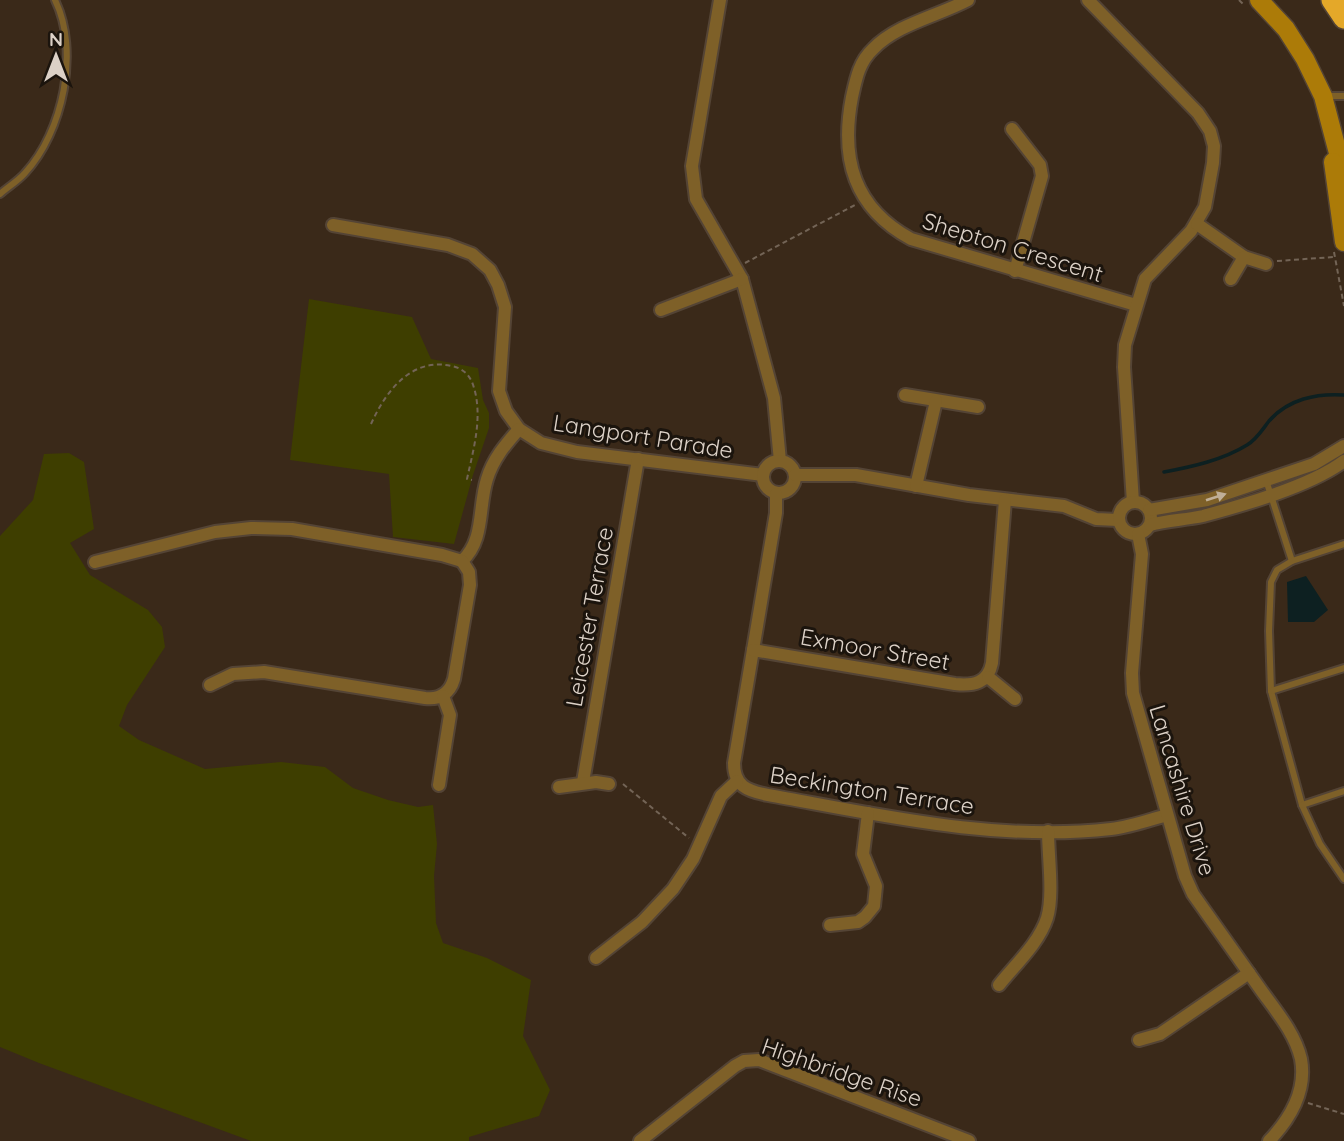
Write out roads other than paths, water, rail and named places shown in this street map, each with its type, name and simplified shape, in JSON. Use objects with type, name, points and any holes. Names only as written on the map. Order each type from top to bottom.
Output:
[{"type":"highway","points":[[1332,0],[1344,18]]},
{"type":"main road","points":[[1252,4],[1286,29],[1305,59],[1323,96],[1344,176]]},
{"type":"main road","points":[[1330,126],[1337,249]]},
{"type":"street","points":[[720,0],[692,166],[696,199],[739,273],[775,398],[780,461]]},
{"type":"street","name":"Shepton Crescent","points":[[968,0],[885,38],[870,51],[860,67],[849,113],[847,140],[851,165],[865,199],[881,218],[911,239],[1136,305]]},
{"type":"street","points":[[1088,0],[1198,113],[1210,131],[1214,146],[1205,207],[1197,224],[1148,275],[1136,305],[1124,357],[1133,502]]},
{"type":"street","points":[[1012,129],[1040,165],[1042,176],[1015,271]]},
{"type":"street","points":[[1197,224],[1244,257],[1266,264]]},
{"type":"street","name":"Langport Parade","points":[[333,225],[448,245],[472,254],[490,270],[505,307],[499,391],[506,411],[519,429],[541,443],[559,449],[763,475]]},
{"type":"street","points":[[1231,279],[1244,257]]},
{"type":"street","points":[[661,310],[739,273]]},
{"type":"street","points":[[905,396],[978,407]]},
{"type":"street","points":[[916,486],[936,401]]},
{"type":"street","points":[[462,561],[477,540],[485,483],[499,451],[519,429]]},
{"type":"street","points":[[1149,510],[1207,500],[1314,464],[1344,446]]},
{"type":"street","name":"Leicester Terrace","points":[[583,782],[638,459]]},
{"type":"street","points":[[780,461],[789,465],[795,475],[791,488],[787,492],[776,494],[766,488],[763,475],[769,464],[780,461]]},
{"type":"street","points":[[1118,520],[1125,531],[1138,534],[1150,525],[1203,516],[1270,495],[1325,473],[1344,461]]},
{"type":"street","points":[[795,475],[856,475],[1005,500],[1064,506],[1096,519],[1118,520]]},
{"type":"street","name":"Beckington Terrace","points":[[776,494],[776,513],[734,763],[737,781],[741,786],[752,792],[964,828],[1048,831],[1109,829],[1167,815]]},
{"type":"street","points":[[1005,500],[992,663],[988,677],[1015,699]]},
{"type":"street","points":[[1118,520],[1124,506],[1133,502],[1142,504],[1149,510],[1150,525]]},
{"type":"street","points":[[95,562],[215,532],[274,528],[429,553],[462,561],[470,572],[454,679],[451,688],[443,696],[425,698],[264,672],[233,674],[210,685]]},
{"type":"street","name":"Lancashire Drive","points":[[1138,534],[1142,554],[1132,673],[1133,693],[1185,876],[1193,894],[1294,1040],[1301,1060],[1298,1097],[1283,1126],[1269,1141]]},
{"type":"street","name":"Exmoor Street","points":[[753,650],[967,686],[988,677]]},
{"type":"street","points":[[439,785],[450,715],[443,696]]},
{"type":"street","points":[[596,958],[659,905],[701,844],[721,796],[737,781]]},
{"type":"street","points":[[559,787],[583,782],[609,784]]},
{"type":"street","points":[[830,925],[858,922],[874,906],[876,887],[863,854],[868,813]]},
{"type":"street","points":[[999,985],[1037,937],[1046,920],[1049,907],[1048,831]]},
{"type":"street","points":[[1139,1040],[1160,1034],[1249,973]]},
{"type":"street","name":"Highbridge Rise","points":[[640,1141],[736,1066],[750,1059],[759,1060],[970,1141]]},
{"type":"lane","points":[[0,194],[26,172],[54,128],[65,89],[67,48],[60,9],[55,0]]},
{"type":"lane","points":[[1323,96],[1344,96]]},
{"type":"lane","points":[[1266,480],[1292,561]]},
{"type":"lane","points":[[1344,544],[1292,561],[1277,570],[1271,582],[1269,665],[1271,691],[1302,805],[1320,844],[1344,879]]},
{"type":"lane","points":[[1271,691],[1344,668]]},
{"type":"lane","points":[[1302,805],[1344,791]]},
{"type":"water","points":[[1306,576],[1328,610],[1314,622],[1288,622],[1287,582]]},
{"type":"waterway","points":[[1164,472],[1207,462],[1238,450],[1254,440],[1277,413],[1294,403],[1324,395],[1344,395]]}]
